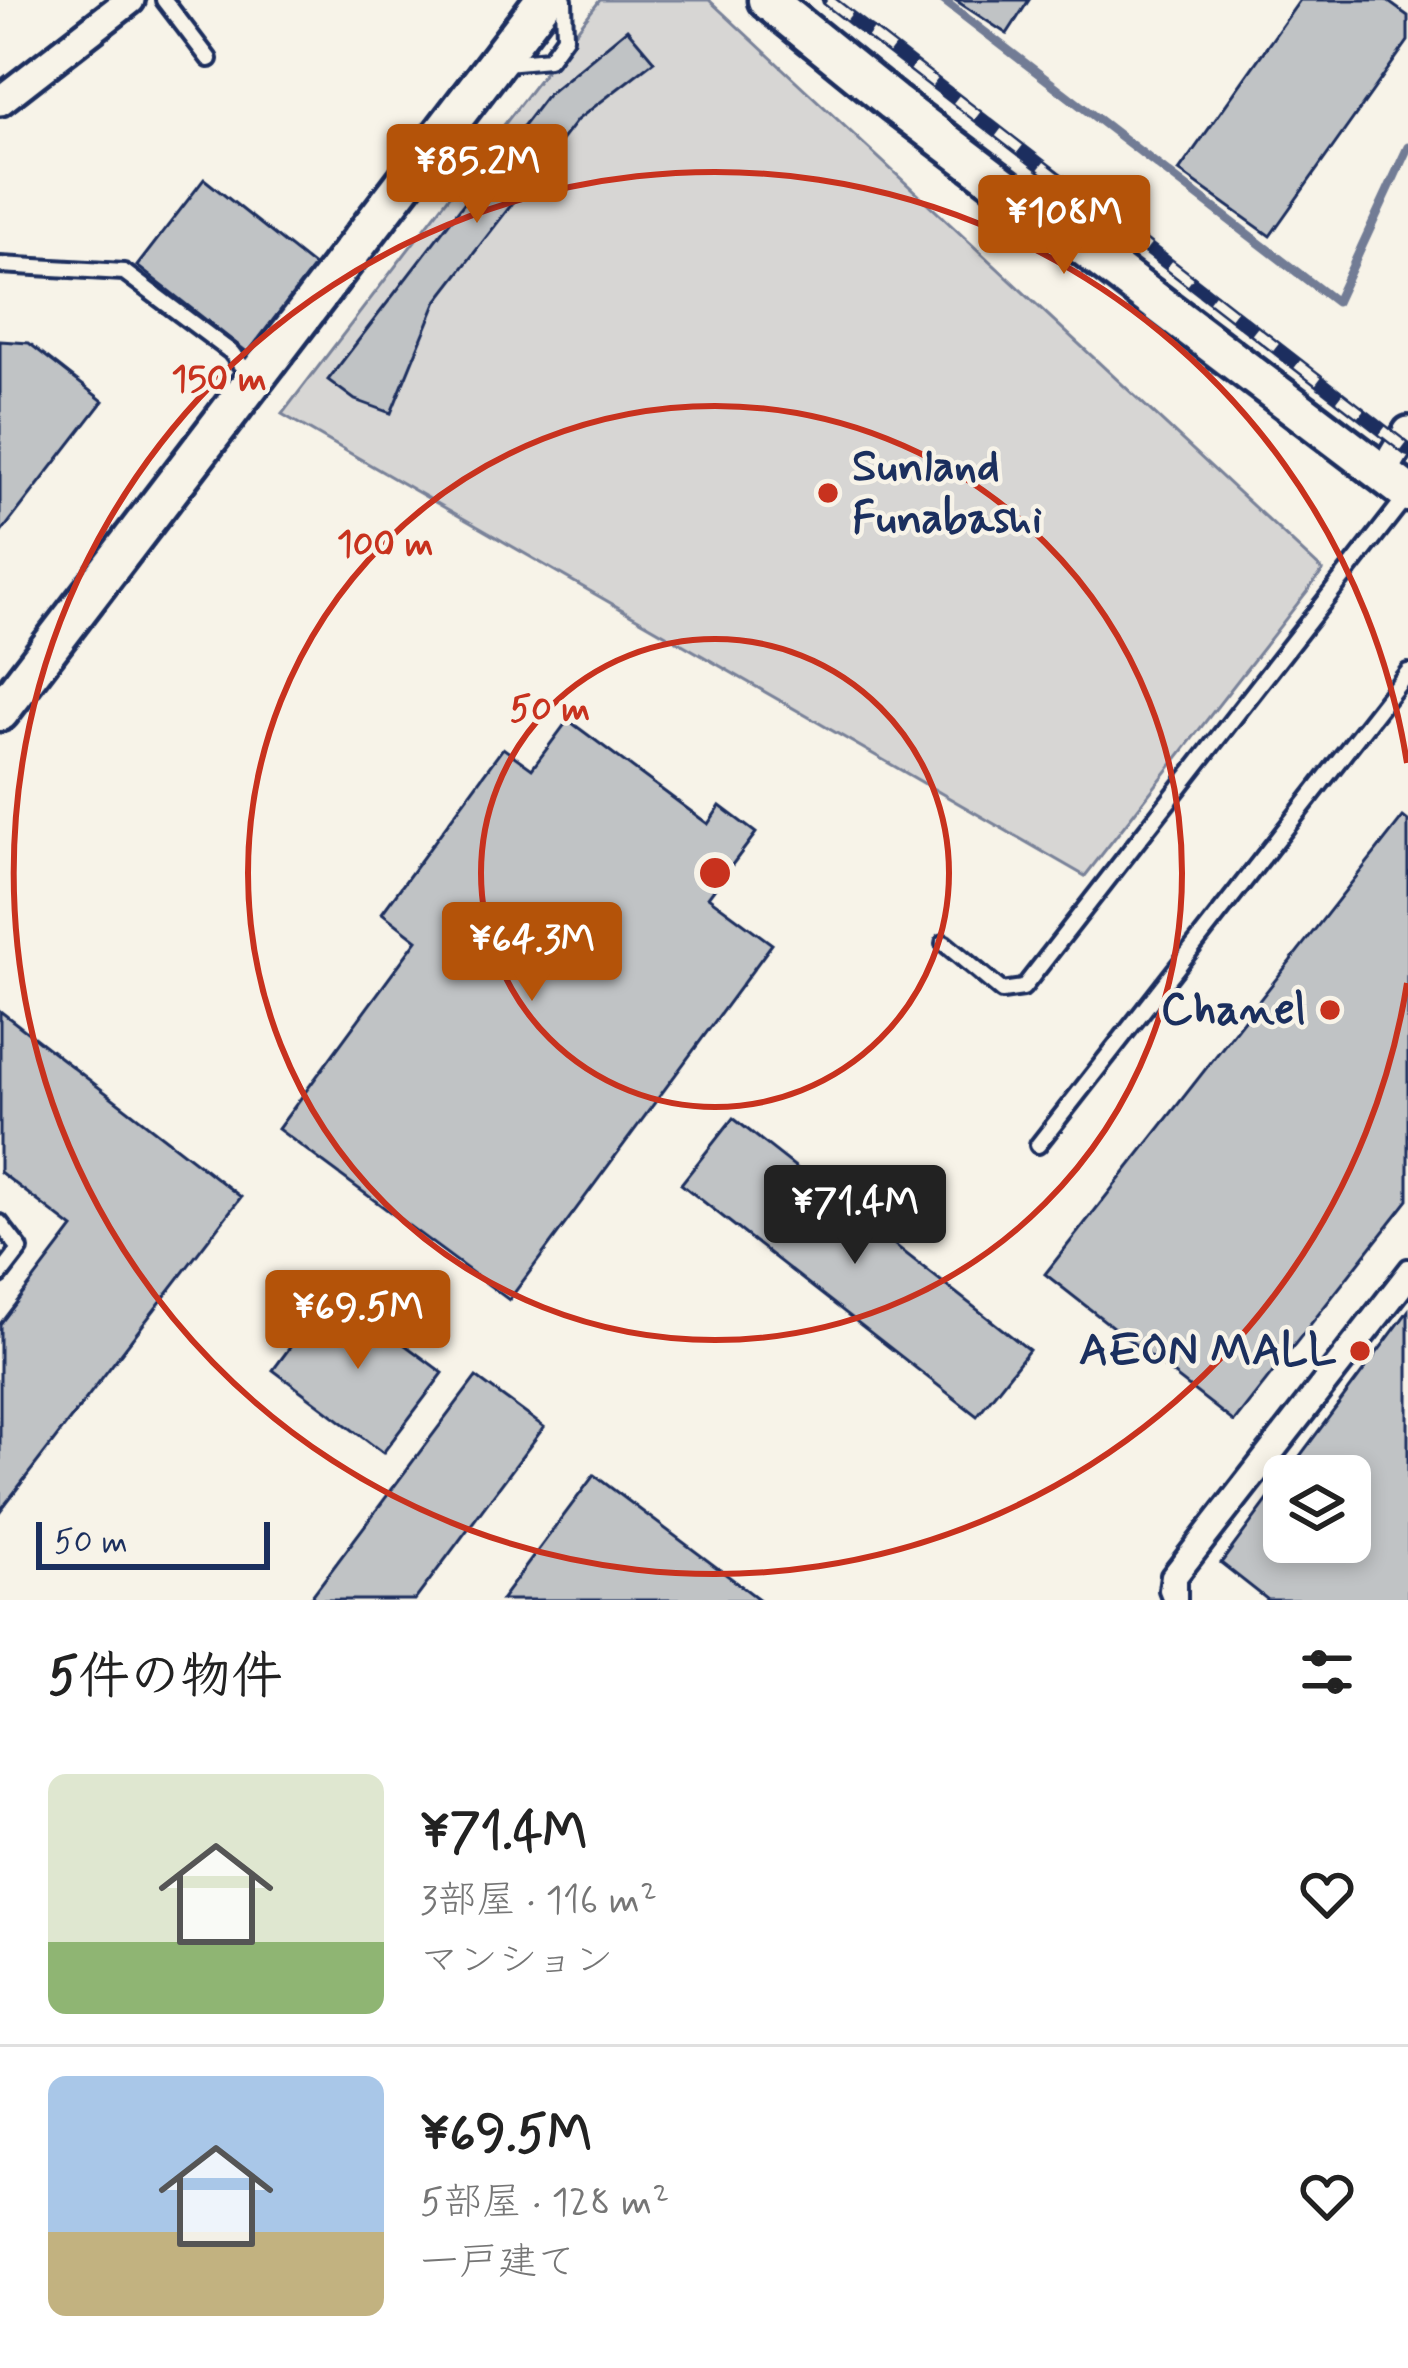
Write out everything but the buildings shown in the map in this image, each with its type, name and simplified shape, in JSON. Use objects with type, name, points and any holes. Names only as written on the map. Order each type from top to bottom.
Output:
[{"type":"street","points":[[0,712],[544,0]]},
{"type":"street","points":[[767,0],[893,102],[1399,487],[1408,431]]},
{"type":"street","points":[[0,101],[114,5]]},
{"type":"lane","points":[[164,0],[209,59]]},
{"type":"lane","points":[[495,64],[549,59],[566,37],[564,0]]},
{"type":"lane","points":[[0,265],[124,272],[231,352],[253,381]]},
{"type":"lane","points":[[944,944],[1002,991],[1024,988],[1399,487]]},
{"type":"lane","points":[[1038,1145],[1408,672]]},
{"type":"lane","points":[[0,1223],[20,1249],[0,1275]]},
{"type":"lane","points":[[1175,1600],[1169,1575],[1408,1267]]},
{"type":"lane","points":[[1175,1600],[1180,1579],[1408,1284]]},
{"type":"shaded area","name":"Sunland Funabashi","points":[[600,0],[709,0],[1323,571],[1085,876],[282,414]]},
{"type":"waterway","points":[[943,0],[1336,302],[1408,147]]},
{"type":"railway","points":[[828,0],[1408,450]]},
{"type":"place","name":"Sunland Funabashi","points":[[828,493]]},
{"type":"place","name":"Chanel","points":[[1330,1010]]},
{"type":"place","name":"AEON MALL","points":[[1360,1351]]}]
